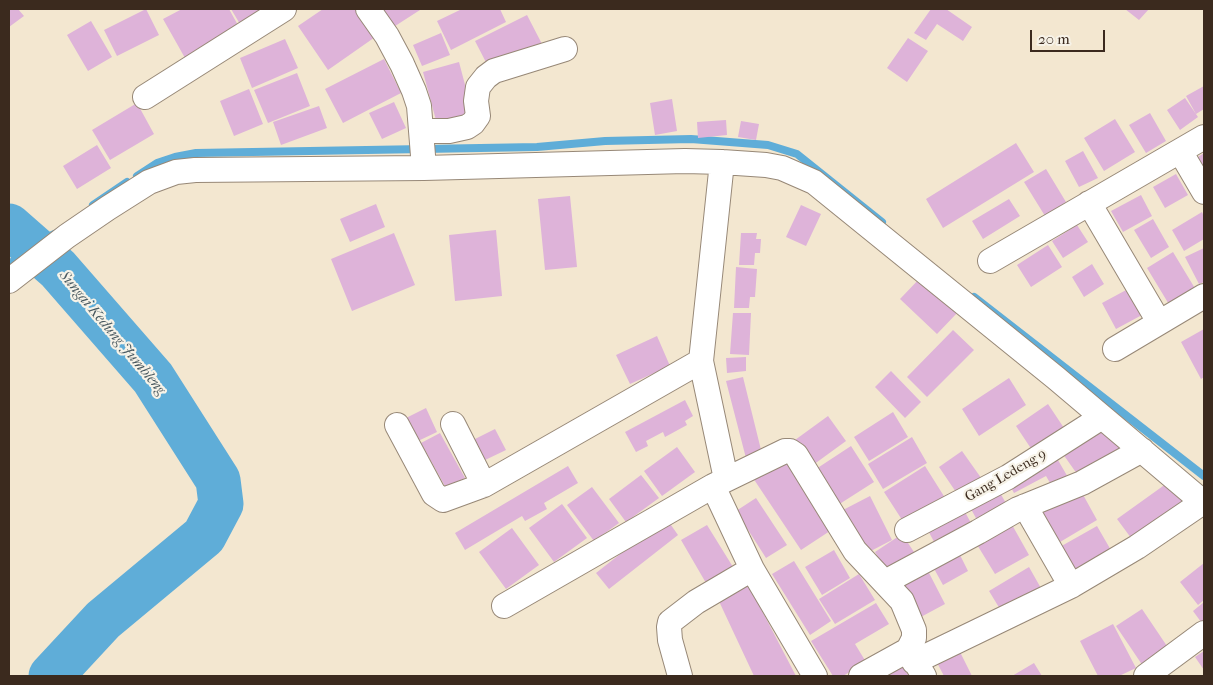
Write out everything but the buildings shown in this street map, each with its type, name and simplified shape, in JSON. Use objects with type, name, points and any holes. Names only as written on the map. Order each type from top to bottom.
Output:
[{"type":"street","points":[[144,97],[284,9]]},
{"type":"street","points":[[368,9],[387,36],[414,91],[419,106],[423,149]]},
{"type":"street","points":[[423,149],[449,131],[467,127],[473,123],[478,116],[476,101],[478,87],[486,77],[494,72],[565,49]]},
{"type":"street","points":[[990,261],[1204,137]]},
{"type":"street","points":[[9,281],[67,236],[108,208],[149,182],[176,172],[423,149],[766,165],[782,168],[814,182],[1049,372],[1204,502],[1137,547],[1071,586],[915,663],[861,676]]},
{"type":"street","points":[[1180,151],[1204,192]]},
{"type":"street","points":[[722,162],[701,361],[720,482],[752,570],[815,676]]},
{"type":"street","points":[[1089,203],[1159,322]]},
{"type":"street","points":[[1115,349],[1204,296]]},
{"type":"street","points":[[397,425],[434,494],[443,500],[484,485],[701,361]]},
{"type":"street","name":"Gang Ledeng 9","points":[[907,530],[1008,477],[1102,417]]},
{"type":"street","points":[[453,424],[484,485]]},
{"type":"street","points":[[885,582],[1025,506],[1082,483],[1142,450]]},
{"type":"street","points":[[504,606],[720,482],[785,451],[790,451],[796,455],[855,551],[902,601],[912,623],[915,663]]},
{"type":"street","points":[[1025,506],[1071,586]]},
{"type":"street","points":[[680,676],[670,640],[670,622],[696,602],[752,570]]},
{"type":"street","points":[[1146,676],[1204,633]]},
{"type":"waterway","points":[[137,176],[157,163],[196,153],[537,147],[605,141],[691,139],[768,145],[797,154],[882,222]]},
{"type":"waterway","points":[[93,205],[127,182]]},
{"type":"waterway","name":"Sungai Kedung Jumbleng","points":[[9,226],[58,269],[153,378],[218,480],[221,504],[204,536],[103,620],[51,676]]},
{"type":"waterway","name":"Sungai Kedung Jumbleng","points":[[9,265],[31,245],[54,234]]},
{"type":"waterway","points":[[974,297],[1204,476]]}]
